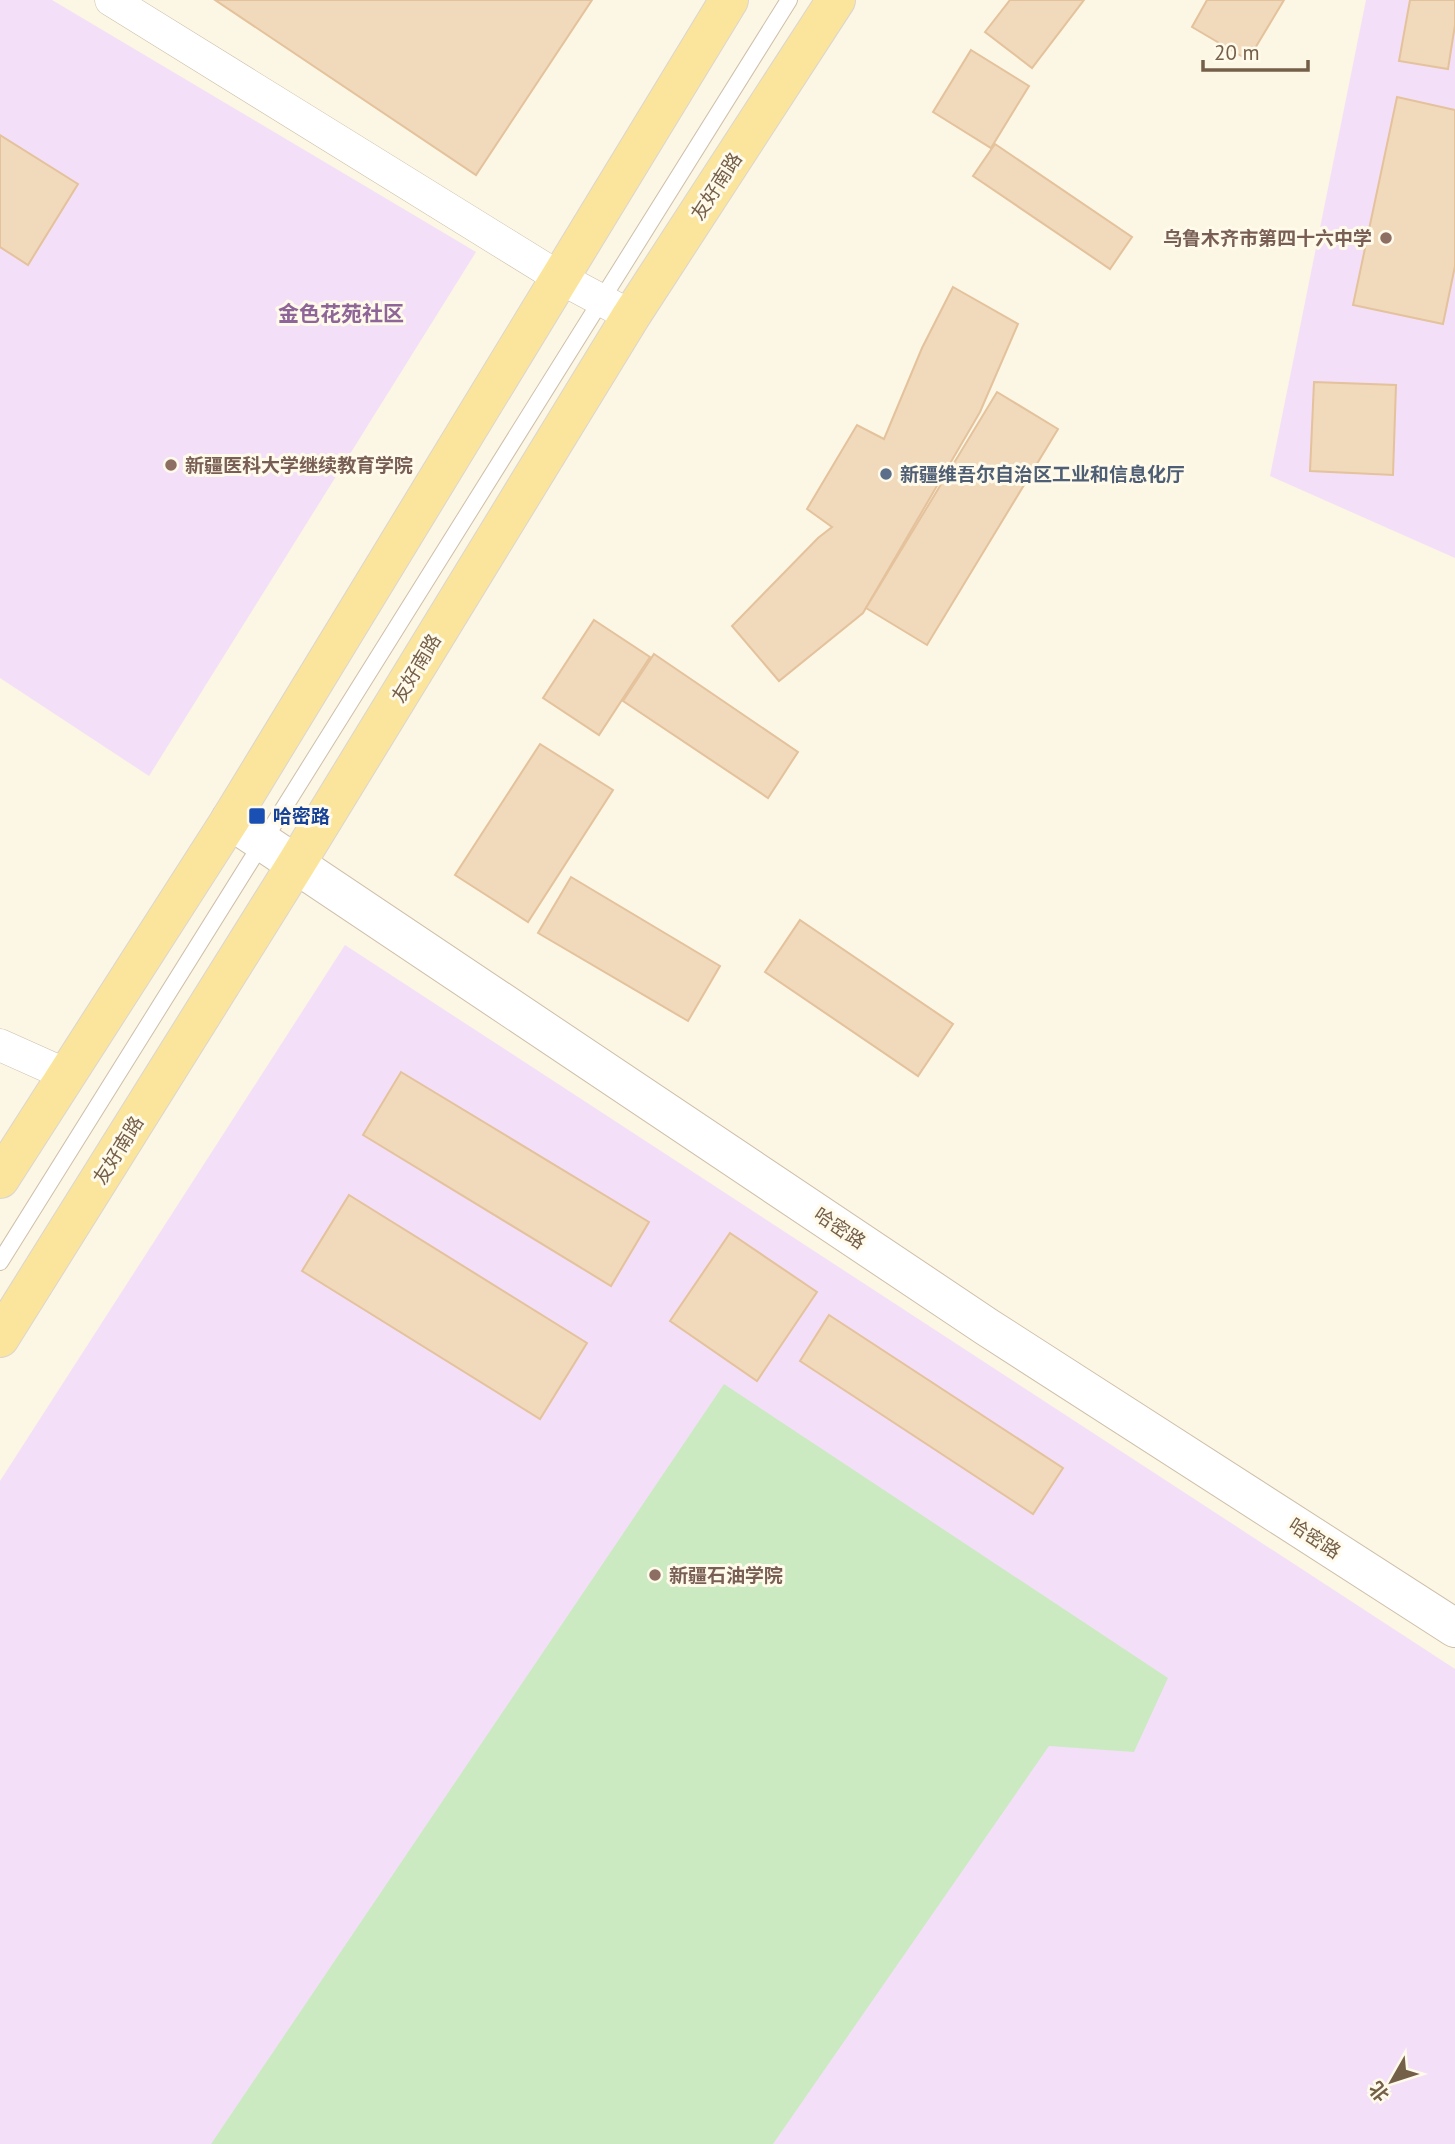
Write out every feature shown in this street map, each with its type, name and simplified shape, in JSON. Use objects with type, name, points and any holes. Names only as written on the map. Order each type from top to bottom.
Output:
[{"type":"main road","points":[[0,1180],[230,820],[729,0]]},
{"type":"main road","name":"友好南路","points":[[0,1338],[296,863],[616,308],[836,0]]},
{"type":"street","points":[[111,0],[560,278],[616,308]]},
{"type":"street","name":"哈密路","points":[[230,820],[987,1327],[1455,1628]]},
{"type":"street","points":[[0,1045],[67,1075]]},
{"type":"lane","points":[[0,1262],[262,841],[616,308],[789,0]]},
{"type":"shaded area","name":"新疆医科大学继续教育学院","points":[[0,0],[52,0],[476,252],[149,776],[0,678]]},
{"type":"shaded area","name":"乌鲁木齐市第四十六中学","points":[[1366,0],[1455,0],[1455,558],[1270,476]]},
{"type":"shaded area","name":"新疆石油学院","points":[[345,945],[1455,1669],[1455,2144],[0,2144],[0,1481]]},
{"type":"green space","points":[[724,1384],[1168,1678],[1134,1752],[1049,1746],[773,2144],[211,2144]]},
{"type":"building","points":[[215,0],[592,0],[476,175]]},
{"type":"building","points":[[1010,0],[1084,0],[1032,68],[985,32]]},
{"type":"building","points":[[1207,0],[1284,0],[1248,60],[1192,27]]},
{"type":"building","points":[[1410,0],[1455,0],[1455,25],[1448,69],[1399,61]]},
{"type":"building","points":[[971,50],[1029,86],[991,148],[933,112]]},
{"type":"building","points":[[1397,97],[1455,110],[1455,266],[1443,324],[1353,305]]},
{"type":"building","points":[[0,135],[78,184],[28,265],[0,247]]},
{"type":"building","points":[[995,144],[1132,237],[1110,269],[973,176]]},
{"type":"building","name":"新疆维吾尔自治区工业和信息化厅","points":[[953,287],[1018,324],[980,412],[863,613],[779,681],[732,626],[832,527],[807,509],[857,425],[884,439],[922,348]]},
{"type":"building","points":[[1314,382],[1396,385],[1393,475],[1310,471]]},
{"type":"building","points":[[997,392],[1058,429],[927,645],[866,608]]},
{"type":"building","points":[[594,620],[650,657],[599,735],[543,698]]},
{"type":"building","points":[[654,654],[798,752],[768,798],[623,701]]},
{"type":"building","points":[[540,744],[613,790],[528,922],[455,875]]},
{"type":"building","points":[[571,877],[720,966],[688,1021],[538,933]]},
{"type":"building","points":[[800,920],[953,1024],[918,1076],[765,972]]},
{"type":"building","points":[[401,1072],[649,1222],[611,1286],[363,1135]]},
{"type":"building","points":[[349,1195],[587,1343],[540,1419],[302,1271]]},
{"type":"building","points":[[730,1233],[817,1292],[757,1381],[670,1321]]},
{"type":"building","points":[[829,1315],[1063,1468],[1033,1514],[800,1361]]},
{"type":"place","name":"乌鲁木齐市第四十六中学","points":[[1386,238]]},
{"type":"place","name":"新疆医科大学继续教育学院","points":[[171,465]]},
{"type":"place","name":"新疆维吾尔自治区工业和信息化厅","points":[[886,474]]},
{"type":"place","name":"哈密路","points":[[257,816]]},
{"type":"place","name":"新疆石油学院","points":[[655,1575]]},
{"type":"district","name":"金色花苑社区","points":[[341,314]]}]
